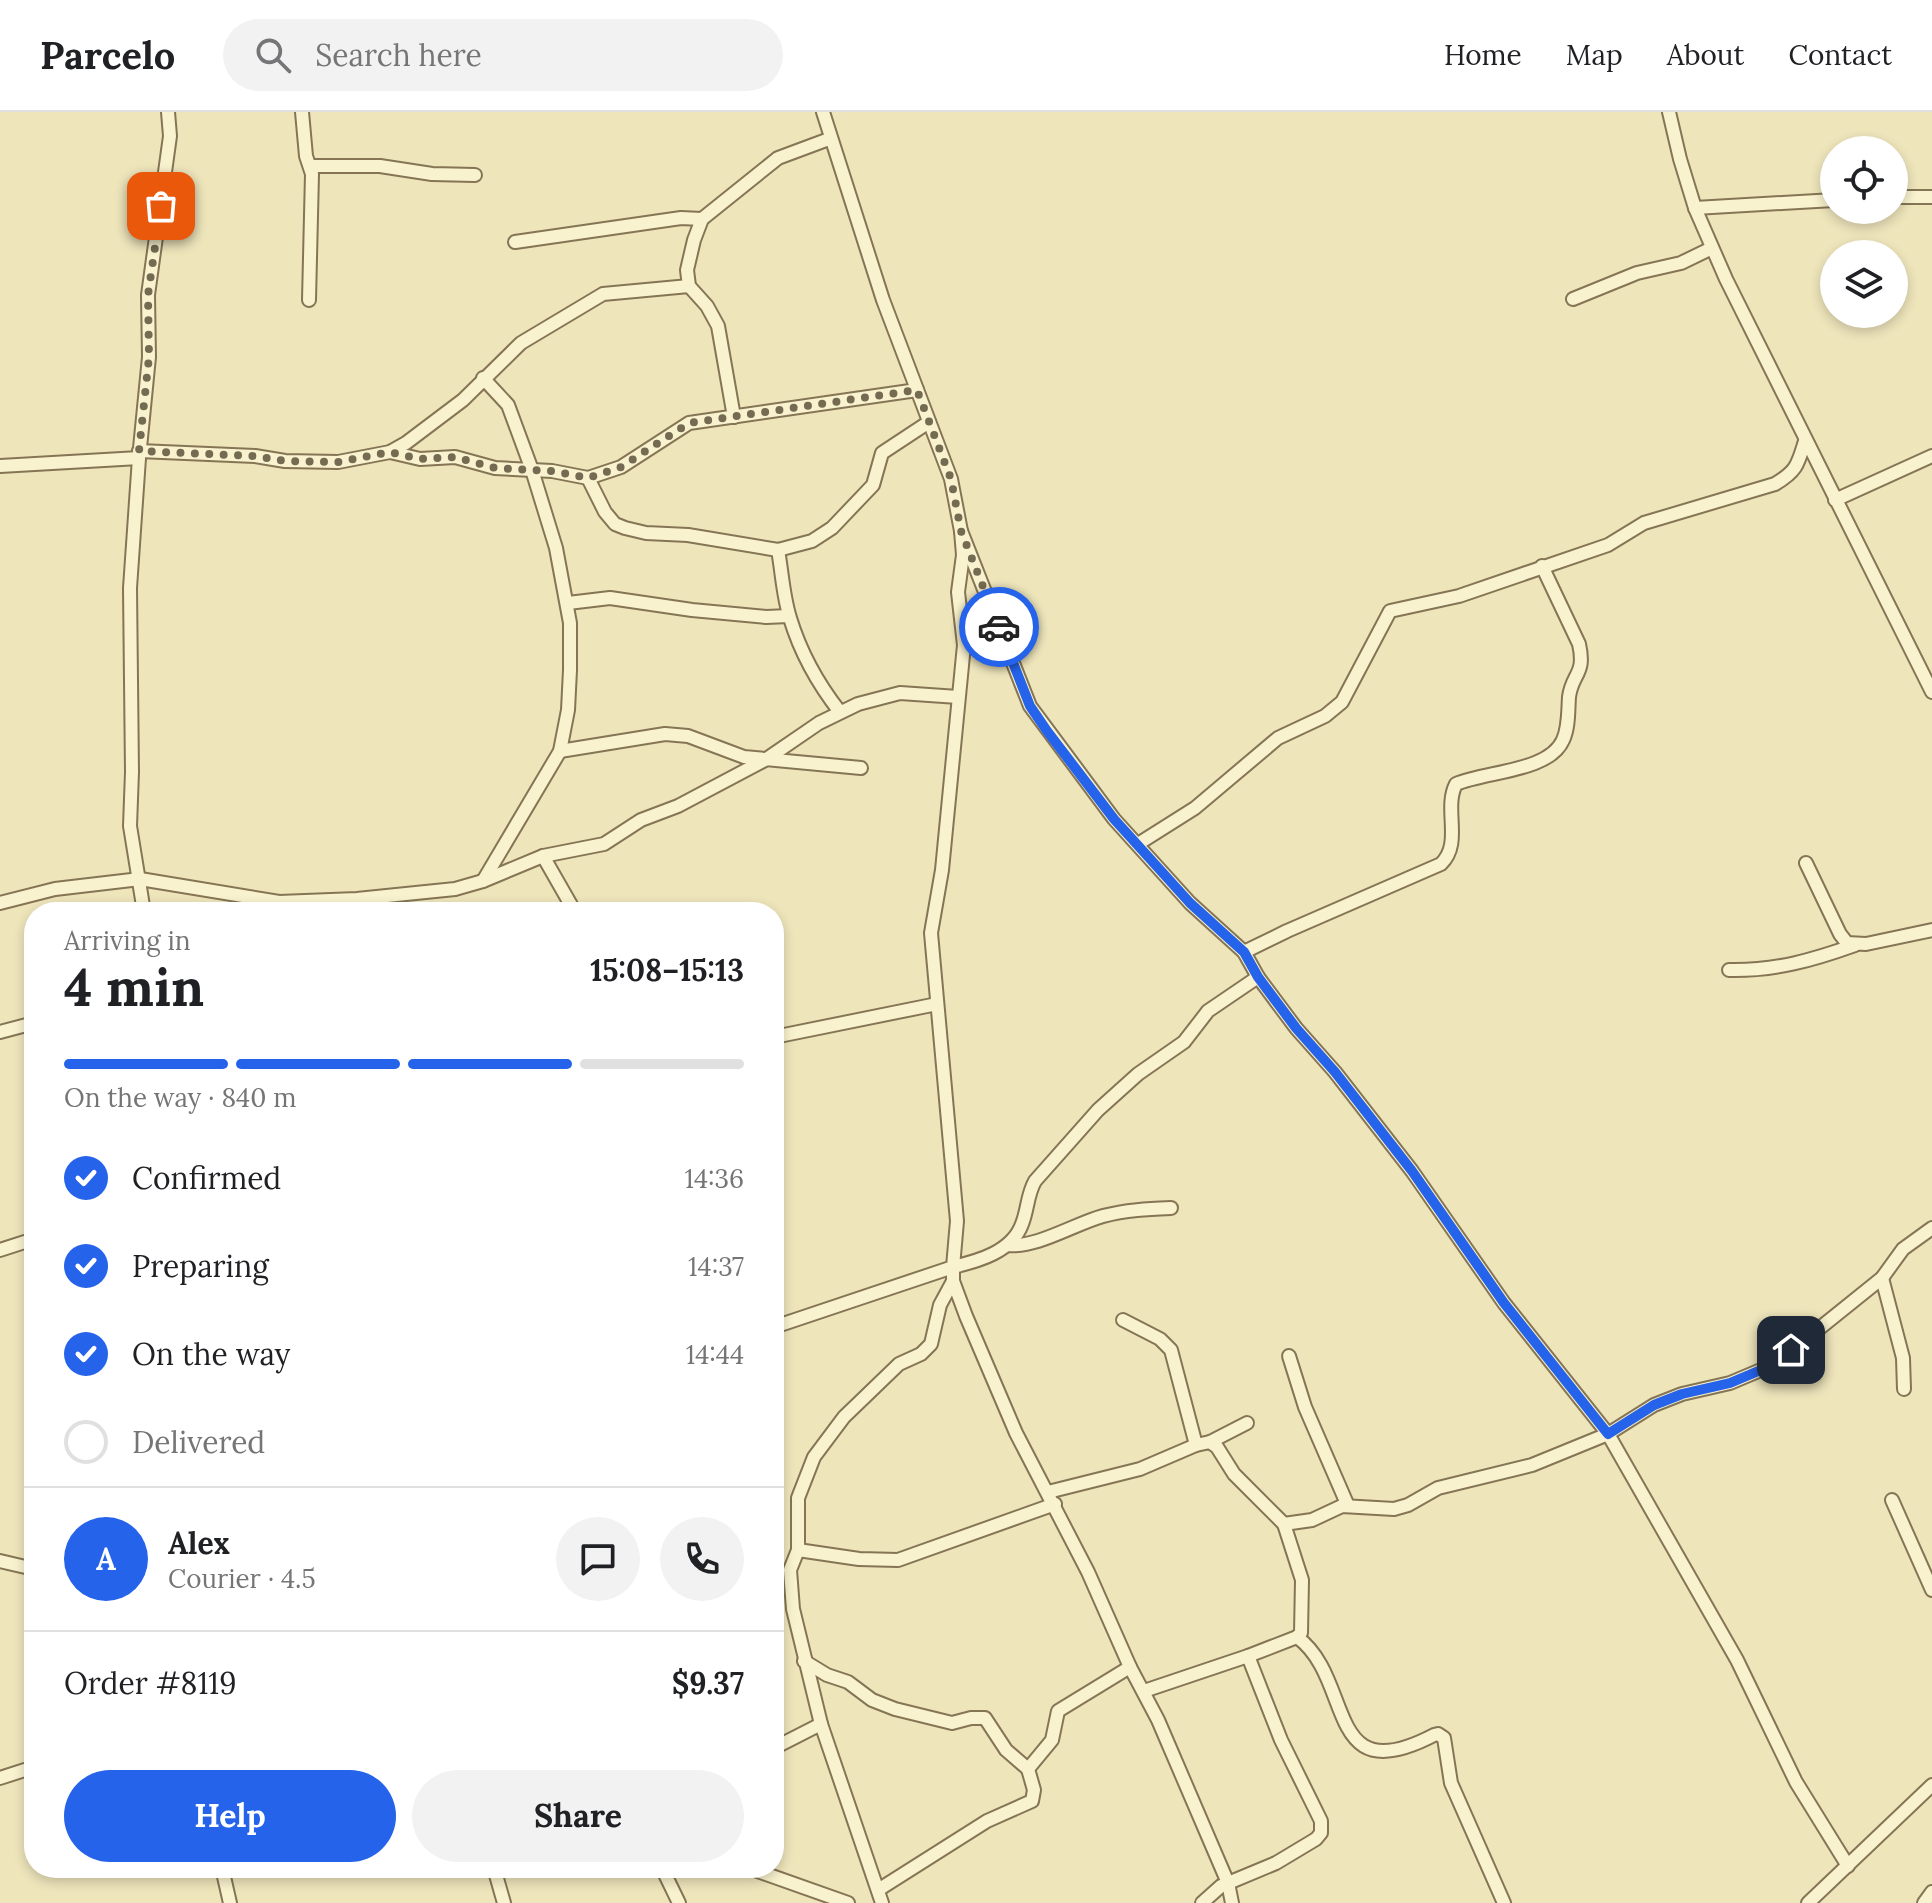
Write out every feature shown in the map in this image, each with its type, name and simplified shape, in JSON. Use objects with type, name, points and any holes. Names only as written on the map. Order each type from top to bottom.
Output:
[{"type":"street","points":[[143,902],[129,813],[132,772],[130,588],[149,357],[148,295],[170,136],[168,112]]},
{"type":"street","points":[[302,112],[306,156],[310,166],[309,300]]},
{"type":"street","points":[[823,112],[829,139],[883,300],[951,479],[961,531],[963,555],[958,592],[964,645],[942,870],[932,922],[957,1221],[953,1281],[1016,1433],[1052,1498],[1144,1691],[1228,1883],[1232,1903]]},
{"type":"street","points":[[1669,112],[1695,208],[1712,248],[1932,692]]},
{"type":"street","points":[[734,417],[718,326],[712,313],[689,286],[687,270],[690,251],[702,219],[778,158],[829,139]]},
{"type":"street","points":[[310,166],[380,166],[432,174],[475,175]]},
{"type":"street","points":[[1908,197],[1932,197]]},
{"type":"street","points":[[1695,208],[1820,201]]},
{"type":"street","points":[[515,242],[681,218],[702,219]]},
{"type":"street","points":[[1573,299],[1637,273],[1681,263],[1712,248]]},
{"type":"street","points":[[0,466],[139,454],[255,456],[285,461],[338,462],[390,452],[450,411],[521,343],[603,294],[689,286]]},
{"type":"street","points":[[483,378],[504,397],[508,405],[532,470],[561,567],[568,603],[570,670],[568,710],[560,751],[483,881]]},
{"type":"street","points":[[390,452],[420,459],[455,457],[495,468],[588,478],[621,467],[689,423],[917,390]]},
{"type":"street","points":[[588,478],[605,512],[615,524],[625,528],[778,550],[824,535],[873,485],[882,453],[929,422]]},
{"type":"street","points":[[1138,844],[1195,808],[1278,738],[1325,716],[1342,702],[1390,611],[1459,596],[1608,545],[1644,523],[1775,484],[1793,473],[1805,441]]},
{"type":"street","points":[[1835,500],[1932,456]]},
{"type":"street","points":[[961,531],[1030,706],[1114,819],[1190,903],[1244,952],[1258,977],[1296,1028],[1335,1072],[1412,1171],[1504,1303],[1608,1434],[1737,1660],[1796,1782],[1848,1866]]},
{"type":"street","points":[[778,550],[789,616],[803,652],[840,712]]},
{"type":"street","points":[[1244,952],[1441,864],[1451,850],[1452,796],[1456,784],[1538,762],[1554,753],[1562,743],[1567,730],[1571,690],[1581,672],[1582,654],[1542,566]]},
{"type":"street","points":[[568,603],[610,598],[692,610],[766,617],[789,616]]},
{"type":"street","points":[[0,903],[90,883],[140,879],[279,902],[455,889],[543,856],[604,844],[641,820],[678,806],[765,760],[819,723],[868,700],[900,693],[958,697]]},
{"type":"street","points":[[560,751],[665,734],[688,736],[734,754],[765,760],[861,768]]},
{"type":"street","points":[[543,856],[569,902]]},
{"type":"street","points":[[1806,863],[1840,934],[1847,943],[1855,945]]},
{"type":"street","points":[[1729,970],[1764,970],[1810,961],[1855,945],[1932,930]]},
{"type":"street","points":[[784,1324],[995,1253],[1008,1245],[1022,1225],[1028,1192],[1035,1181],[1098,1110],[1138,1074],[1184,1042],[1208,1011],[1258,977]]},
{"type":"street","points":[[784,1035],[937,1004]]},
{"type":"street","points":[[0,1032],[24,1026]]},
{"type":"street","points":[[1008,1245],[1028,1245],[1104,1216],[1139,1209],[1171,1208]]},
{"type":"street","points":[[1284,1524],[1302,1523],[1336,1507],[1394,1509],[1408,1505],[1438,1488],[1532,1465],[1608,1434],[1654,1405],[1682,1394],[1730,1383],[1775,1364],[1882,1278],[1903,1249],[1932,1228]]},
{"type":"street","points":[[0,1250],[24,1242]]},
{"type":"street","points":[[1882,1278],[1903,1358],[1904,1389]]},
{"type":"street","points":[[804,1661],[827,1675],[848,1682],[872,1700],[895,1709],[952,1723],[985,1718],[1006,1750],[1028,1769],[1034,1790],[1032,1801],[987,1821],[880,1897],[821,1724],[804,1661],[790,1581],[790,1570],[798,1550],[798,1498],[814,1457],[860,1401],[899,1364],[921,1354],[931,1344],[940,1305],[953,1281]]},
{"type":"street","points":[[1123,1320],[1160,1339],[1171,1350],[1203,1444]]},
{"type":"street","points":[[1289,1356],[1305,1407],[1348,1506]]},
{"type":"street","points":[[798,1550],[859,1559],[898,1560],[1052,1498],[1140,1469],[1247,1423]]},
{"type":"street","points":[[1144,1691],[1297,1637],[1303,1626],[1302,1580],[1284,1524],[1234,1474],[1217,1447],[1203,1444]]},
{"type":"street","points":[[1892,1500],[1932,1590]]},
{"type":"street","points":[[0,1561],[24,1567]]},
{"type":"street","points":[[1297,1637],[1311,1649],[1345,1724],[1363,1745],[1378,1753],[1390,1752],[1434,1735],[1444,1738],[1451,1783],[1504,1903]]},
{"type":"street","points":[[1202,1903],[1228,1883],[1276,1863],[1316,1839],[1321,1828],[1316,1810],[1281,1740],[1248,1656]]},
{"type":"street","points":[[1028,1769],[1052,1740],[1058,1711],[1130,1667]]},
{"type":"street","points":[[784,1743],[821,1724]]},
{"type":"street","points":[[0,1778],[24,1770]]},
{"type":"street","points":[[1808,1903],[1932,1785]]},
{"type":"street","points":[[224,1878],[230,1903]]},
{"type":"street","points":[[497,1878],[504,1903]]},
{"type":"street","points":[[667,1878],[679,1903]]},
{"type":"street","points":[[777,1878],[848,1903]]},
{"type":"street","points":[[1924,1903],[1932,1892]]},
{"type":"way so far","points":[[161,206],[148,295],[149,357],[139,451],[338,462],[390,452],[420,459],[455,457],[495,468],[552,471],[588,478],[621,467],[689,423],[917,390],[951,479],[961,531],[999,627]]},
{"type":"route","points":[[999,627],[1030,706],[1047,731],[1114,819],[1190,903],[1244,952],[1258,977],[1296,1028],[1335,1072],[1412,1171],[1504,1303],[1608,1434],[1654,1405],[1682,1394],[1730,1383],[1775,1364],[1791,1350]]}]
